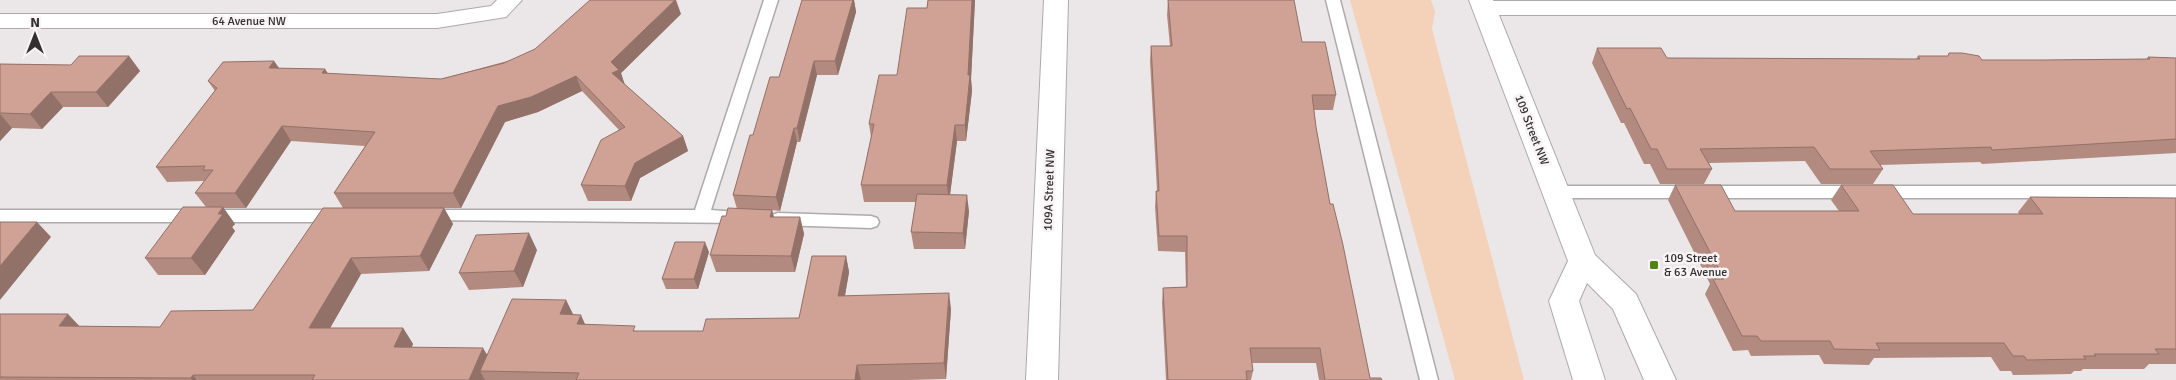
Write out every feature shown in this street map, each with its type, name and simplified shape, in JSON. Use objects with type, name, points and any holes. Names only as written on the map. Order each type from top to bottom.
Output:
[{"type":"street","name":"109A Street NW","points":[[1042,380],[1056,0]]},
{"type":"street","points":[[1483,4],[2176,8]]},
{"type":"street","name":"109 Street NW","points":[[1483,4],[1583,261],[1625,302],[1660,380]]},
{"type":"street","name":"64 Avenue NW","points":[[0,21],[436,21],[504,6]]},
{"type":"street","points":[[1583,261],[1564,301],[1589,380]]},
{"type":"lane","points":[[701,216],[771,0]]},
{"type":"lane","points":[[1333,0],[1430,380]]},
{"type":"lane","points":[[1556,192],[2176,192]]},
{"type":"lane","points":[[0,216],[356,216]]},
{"type":"lane","points":[[415,216],[701,216],[871,222]]},
{"type":"shaded area","points":[[1350,0],[1431,0],[1435,12],[1432,29],[1524,380],[1455,380]]},
{"type":"building","points":[[590,0],[675,0],[611,62],[619,70],[612,73],[683,136],[635,163],[625,186],[581,185],[601,140],[625,127],[576,76],[531,97],[498,106],[453,193],[334,193],[375,132],[282,126],[235,193],[195,193],[213,170],[203,170],[205,166],[156,167],[217,88],[208,81],[223,62],[274,61],[269,68],[325,69],[322,73],[441,79],[504,63],[535,49]]},
{"type":"building","points":[[802,0],[853,0],[835,61],[814,61],[797,128],[794,128],[776,197],[733,195],[750,135],[753,135],[770,77],[779,77]]},
{"type":"building","points":[[928,0],[972,0],[968,75],[970,75],[965,125],[955,125],[947,185],[861,185],[874,124],[869,124],[879,75],[897,75],[907,8],[927,8]]},
{"type":"building","points":[[1168,0],[1294,0],[1302,42],[1325,42],[1336,95],[1312,95],[1316,127],[1330,204],[1333,204],[1343,245],[1370,378],[1381,378],[1382,380],[1325,380],[1320,348],[1250,348],[1253,371],[1246,371],[1247,380],[1168,380],[1163,288],[1187,287],[1187,236],[1159,236],[1156,191],[1159,191],[1151,46],[1172,46]]},
{"type":"building","points":[[1597,48],[1661,48],[1667,58],[1920,59],[1918,56],[1948,56],[1949,53],[1962,53],[1979,56],[1982,60],[2176,58],[2176,139],[1992,150],[1991,147],[1870,151],[1883,169],[1830,169],[1814,147],[1700,149],[1712,169],[1667,169],[1657,149],[1651,149],[1630,108],[1627,109]]},
{"type":"building","points":[[79,56],[129,56],[96,92],[51,92],[30,114],[0,113],[0,64],[71,65]]},
{"type":"building","points":[[1675,185],[1721,185],[1735,211],[1859,211],[1841,185],[1893,185],[1913,214],[2043,214],[2030,197],[2176,198],[2176,349],[2155,349],[2159,354],[2094,354],[2096,356],[2083,356],[2086,359],[2027,360],[2024,356],[2013,356],[2004,343],[1876,343],[1880,350],[1834,349],[1830,341],[1761,341],[1757,336],[1742,336],[1713,279],[1724,279]]},
{"type":"building","points":[[917,194],[967,195],[963,233],[911,232]]},
{"type":"building","points":[[183,207],[223,207],[218,214],[223,214],[191,258],[145,258]]},
{"type":"building","points":[[323,208],[444,208],[420,256],[351,258],[309,328],[403,328],[394,347],[483,348],[469,380],[312,380],[315,375],[193,375],[191,378],[0,377],[0,314],[68,314],[59,326],[160,327],[171,311],[253,310]]},
{"type":"building","points":[[728,208],[772,210],[770,217],[800,217],[791,256],[710,255],[722,216],[726,216]]},
{"type":"building","points":[[0,222],[37,222],[0,266]]},
{"type":"building","points":[[529,233],[514,271],[459,273],[476,235]]},
{"type":"building","points":[[675,242],[705,242],[694,279],[662,279]]},
{"type":"building","points":[[812,256],[846,256],[838,296],[949,293],[944,363],[857,365],[855,380],[576,380],[579,373],[480,371],[512,299],[566,300],[560,314],[581,315],[577,324],[635,326],[633,331],[703,331],[706,319],[799,318]]},
{"type":"place","name":"109 Street & 63 Avenue","points":[[1654,265]]}]
